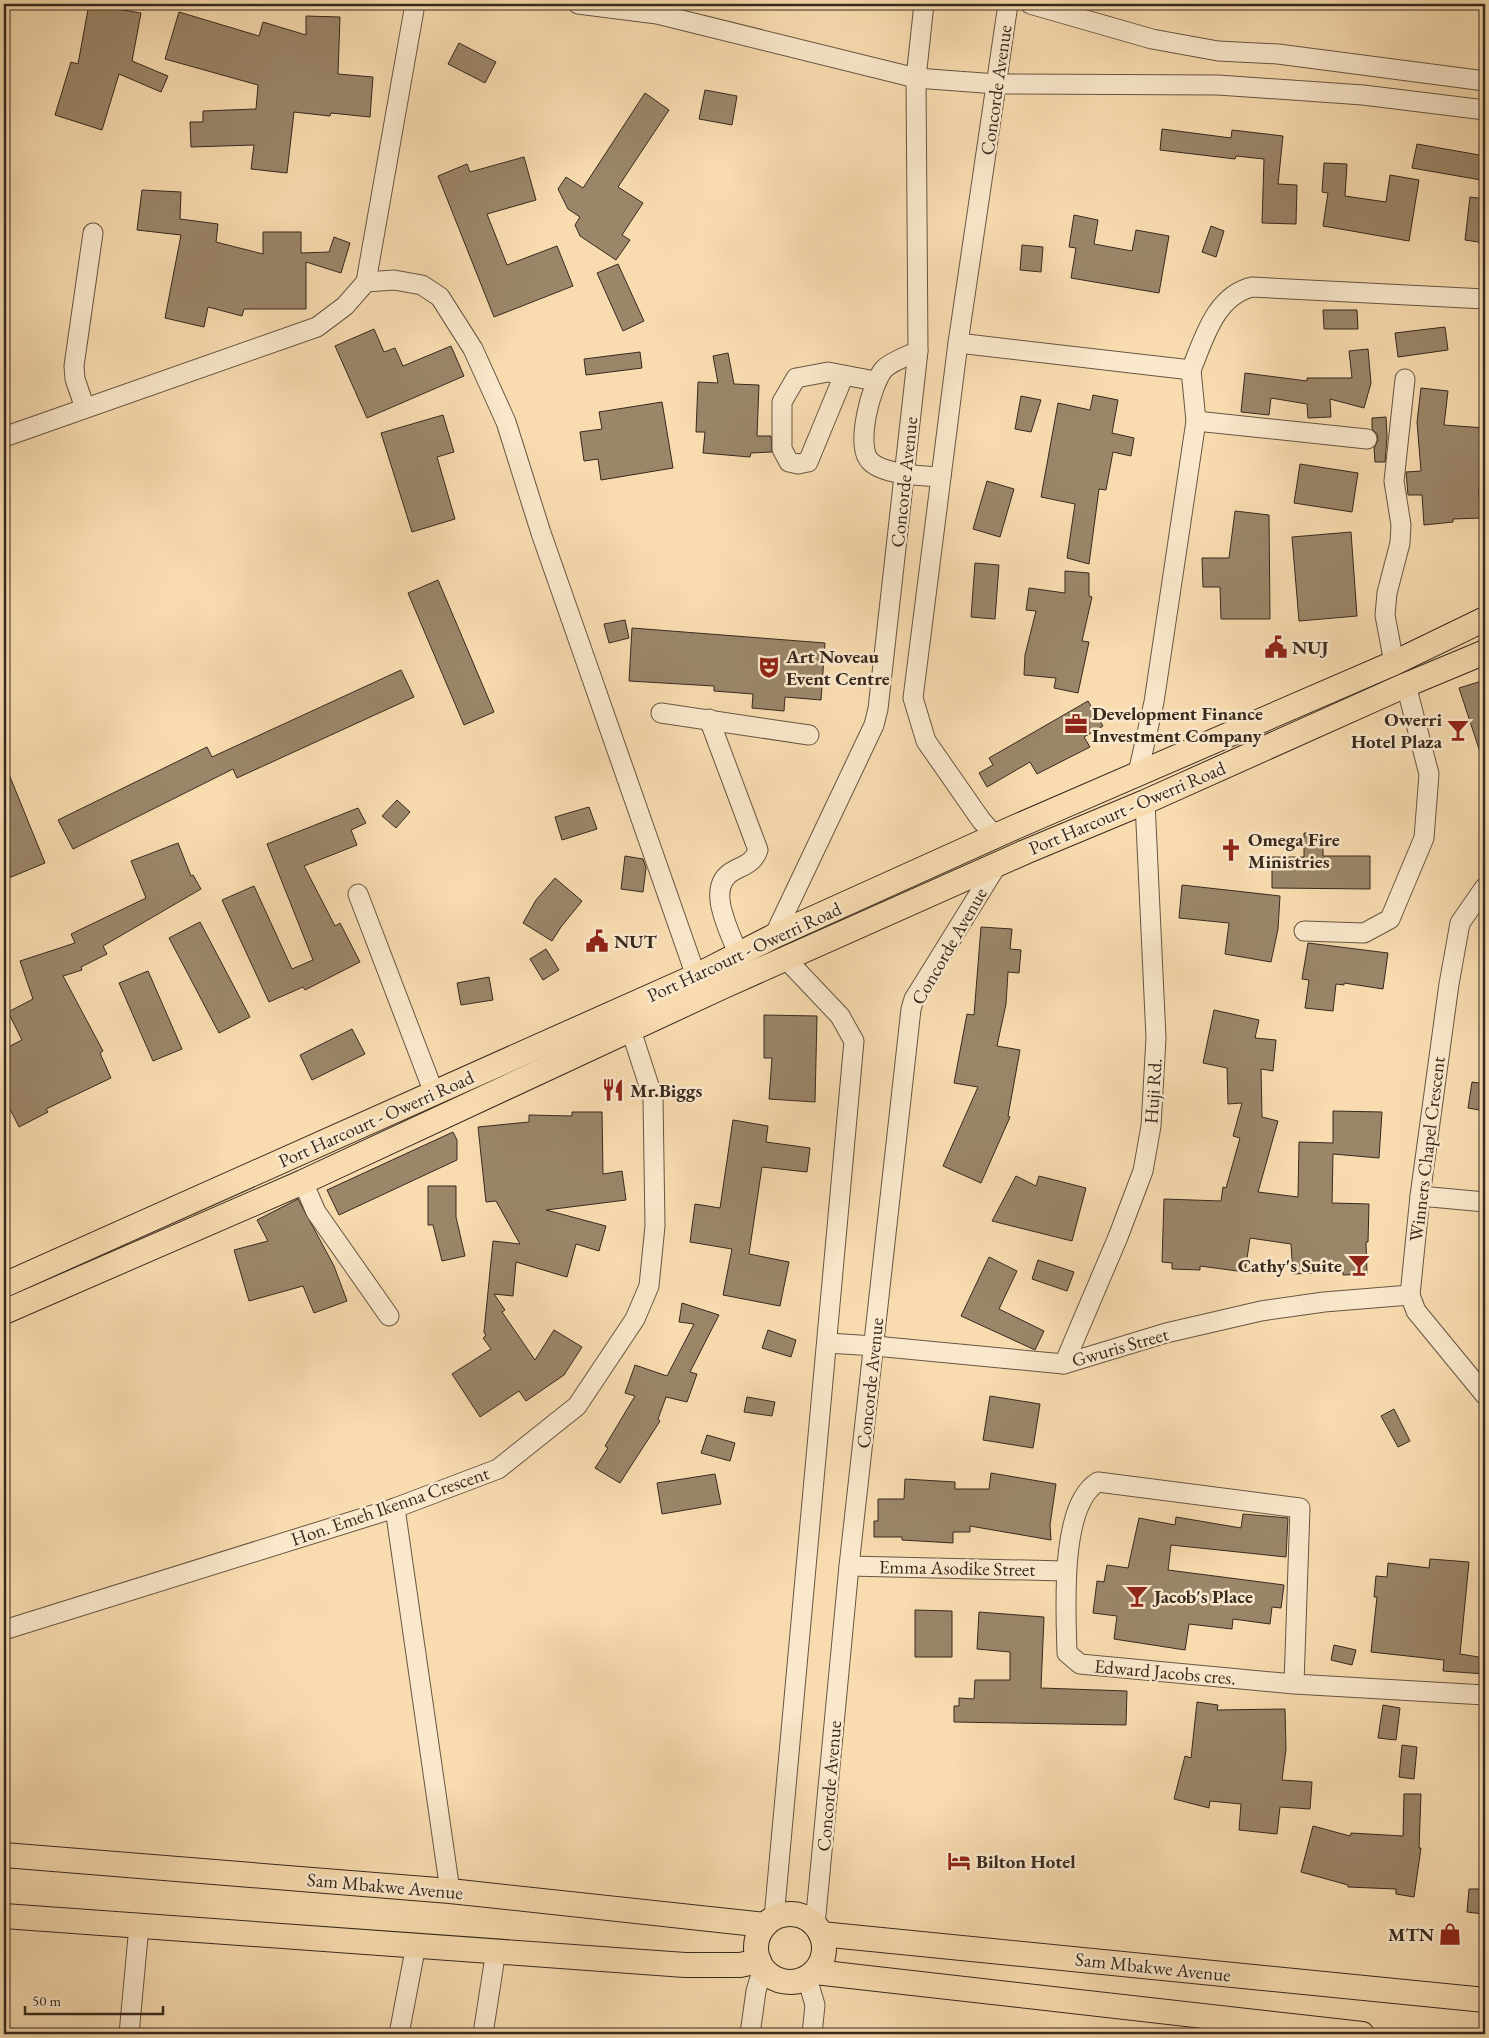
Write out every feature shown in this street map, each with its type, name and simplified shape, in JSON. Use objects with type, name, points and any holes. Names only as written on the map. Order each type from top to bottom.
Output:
[{"type":"main road","name":"Port Harcourt - Owerri Road","points":[[4,1312],[303,1182],[627,1019],[696,976],[774,936],[1138,773],[1394,663],[1485,619]]},
{"type":"main road","name":"Port Harcourt - Owerri Road","points":[[4,1285],[434,1093],[786,959],[1406,685],[1485,652]]},
{"type":"main road","points":[[1138,773],[1144,802]]},
{"type":"main road","name":"Sam Mbakwe Avenue","points":[[4,1855],[450,1891],[769,1922]]},
{"type":"main road","points":[[811,1975],[824,1954],[818,1929],[796,1915],[784,1915],[769,1922],[758,1936],[756,1948],[761,1965],[778,1980],[788,1982],[811,1975],[1362,2034]]},
{"type":"main road","points":[[4,1916],[685,1965],[761,1965]]},
{"type":"main road","name":"Sam Mbakwe Avenue","points":[[818,1929],[1485,2000]]},
{"type":"street","points":[[4,436],[316,327],[345,306],[366,282],[415,4]]},
{"type":"street","points":[[578,4],[657,14],[916,78],[997,84],[1218,85],[1363,96],[1485,110]]},
{"type":"street","name":"Concorde Avenue","points":[[774,936],[874,725],[878,709],[906,474],[918,351],[916,78],[924,4]]},
{"type":"street","name":"Concorde Avenue","points":[[996,837],[981,820],[926,741],[913,698],[958,343],[1008,4]]},
{"type":"street","points":[[1030,4],[1152,39],[1218,51],[1278,54],[1485,81]]},
{"type":"street","points":[[85,408],[75,379],[74,366],[94,233]]},
{"type":"street","points":[[366,282],[394,280],[422,285],[440,297],[473,348],[506,422],[541,533],[696,976]]},
{"type":"street","points":[[1138,773],[1154,702],[1196,421],[1191,370],[1211,322],[1232,296],[1246,288],[1485,299]]},
{"type":"street","points":[[958,343],[1191,370]]},
{"type":"street","points":[[918,351],[885,367],[875,381],[868,406],[865,450],[870,461],[881,467],[906,474],[941,477]]},
{"type":"street","points":[[844,375],[808,462],[798,464],[789,462],[782,449],[782,402],[786,391],[796,378],[828,372],[844,375],[875,381]]},
{"type":"street","points":[[1394,663],[1385,615],[1387,594],[1400,543],[1401,526],[1394,481],[1405,379]]},
{"type":"street","points":[[1196,421],[1367,438]]},
{"type":"street","points":[[1304,931],[1364,933],[1390,919],[1424,838],[1429,774],[1406,685]]},
{"type":"street","points":[[661,713],[809,735]]},
{"type":"street","points":[[709,719],[758,850],[756,856],[749,863],[730,872],[722,881],[719,900],[738,954]]},
{"type":"street","name":"Huji Rd.","points":[[1064,1364],[1118,1237],[1143,1171],[1151,1126],[1156,1038],[1144,802]]},
{"type":"street","name":"Concorde Avenue","points":[[818,1929],[850,1566],[914,999],[997,865]]},
{"type":"street","name":"Winners Chapel Crescent","points":[[1410,1295],[1420,1196],[1449,984],[1460,923],[1485,887]]},
{"type":"street","points":[[358,894],[434,1093]]},
{"type":"street","points":[[769,1922],[827,1343],[854,1041],[840,1016],[786,959]]},
{"type":"street","name":"Hon. Emeh Ikenna Crescent","points":[[4,1630],[395,1508],[498,1469],[577,1406],[635,1319],[649,1286],[655,1226],[653,1098],[627,1019]]},
{"type":"street","points":[[303,1182],[316,1212],[388,1316]]},
{"type":"street","points":[[1420,1196],[1485,1202]]},
{"type":"street","points":[[1410,1295],[1416,1311],[1485,1394]]},
{"type":"street","name":"Gwuris Street","points":[[827,1343],[1064,1364],[1166,1333],[1261,1311],[1324,1302],[1410,1295]]},
{"type":"street","name":"Edward Jacobs cres.","points":[[1294,1684],[1300,1508],[1098,1482],[1089,1487],[1078,1506],[1065,1571],[1066,1653],[1080,1664],[1294,1684],[1485,1695]]},
{"type":"street","points":[[395,1508],[450,1891]]},
{"type":"street","name":"Emma Asodike Street","points":[[850,1566],[1065,1571]]},
{"type":"street","points":[[129,2034],[139,1926]]},
{"type":"street","points":[[398,2034],[416,1945]]},
{"type":"street","points":[[483,2034],[496,1950]]},
{"type":"street","points":[[750,2034],[761,1965]]},
{"type":"street","points":[[811,1975],[815,2005],[812,2034]]},
{"type":"building","points":[[89,4],[141,13],[132,61],[168,76],[161,92],[119,74],[102,130],[55,115],[71,62],[78,64]]},
{"type":"building","points":[[179,12],[259,36],[263,22],[306,35],[306,16],[340,17],[338,74],[373,77],[370,117],[331,113],[330,116],[294,112],[287,173],[251,169],[254,145],[191,147],[190,122],[203,122],[203,111],[256,109],[258,85],[165,59]]},
{"type":"building","points":[[459,43],[496,62],[485,83],[448,64]]},
{"type":"building","points":[[705,90],[737,96],[732,125],[699,119]]},
{"type":"building","points":[[645,93],[669,110],[618,187],[643,203],[622,235],[630,240],[616,260],[580,236],[575,225],[580,217],[568,209],[558,189],[566,177],[583,188]]},
{"type":"building","points":[[1162,129],[1231,138],[1232,130],[1283,136],[1278,184],[1297,185],[1296,224],[1262,223],[1264,159],[1236,156],[1235,159],[1160,150]]},
{"type":"building","points":[[1417,144],[1485,156],[1481,180],[1412,168]]},
{"type":"building","points":[[524,157],[536,200],[487,214],[507,265],[557,246],[573,286],[494,317],[438,176],[467,164],[470,172]]},
{"type":"building","points":[[1324,163],[1347,164],[1345,196],[1386,202],[1390,175],[1419,180],[1409,241],[1323,226],[1328,193],[1322,192]]},
{"type":"building","points":[[142,190],[181,192],[180,219],[218,224],[216,242],[263,254],[263,232],[301,232],[301,253],[329,252],[334,237],[350,243],[341,273],[306,262],[306,309],[244,309],[242,316],[208,307],[204,327],[165,318],[181,235],[137,230]]},
{"type":"building","points":[[1470,197],[1485,199],[1485,243],[1465,240]]},
{"type":"building","points":[[1074,215],[1098,220],[1094,244],[1132,251],[1136,230],[1169,236],[1159,293],[1071,278],[1076,248],[1069,247]]},
{"type":"building","points":[[1211,226],[1224,231],[1216,257],[1202,252]]},
{"type":"building","points":[[1022,245],[1043,247],[1041,272],[1020,270]]},
{"type":"building","points":[[618,264],[644,321],[623,331],[597,273]]},
{"type":"building","points":[[1323,310],[1357,310],[1358,329],[1324,329]]},
{"type":"building","points":[[1445,327],[1448,350],[1398,357],[1395,333]]},
{"type":"building","points":[[374,329],[384,352],[395,348],[403,366],[451,346],[464,376],[367,418],[335,346]]},
{"type":"building","points":[[1368,349],[1371,383],[1364,408],[1330,399],[1331,417],[1308,418],[1307,404],[1271,398],[1269,415],[1241,412],[1245,373],[1307,381],[1307,378],[1352,378],[1349,351]]},
{"type":"building","points":[[640,352],[642,368],[586,375],[584,359]]},
{"type":"building","points":[[728,353],[734,384],[759,385],[757,436],[771,436],[772,452],[751,453],[750,457],[703,453],[705,432],[696,432],[698,382],[718,383],[713,356]]},
{"type":"building","points":[[1421,388],[1448,391],[1444,425],[1485,428],[1482,456],[1485,456],[1485,479],[1484,489],[1479,488],[1480,518],[1453,519],[1453,522],[1424,525],[1422,495],[1408,495],[1406,472],[1421,471],[1417,422]]},
{"type":"building","points":[[1093,395],[1118,400],[1112,433],[1134,438],[1131,456],[1113,452],[1106,490],[1099,489],[1089,564],[1067,558],[1075,504],[1041,497],[1058,403],[1090,410]]},
{"type":"building","points":[[1021,396],[1041,400],[1031,432],[1015,429]]},
{"type":"building","points":[[662,402],[673,468],[601,480],[598,459],[584,461],[580,432],[602,429],[599,412]]},
{"type":"building","points":[[443,415],[454,452],[437,457],[455,519],[412,532],[381,433]]},
{"type":"building","points":[[1386,417],[1385,462],[1375,462],[1374,448],[1378,440],[1377,434],[1372,429],[1372,418]]},
{"type":"building","points":[[1300,464],[1358,473],[1352,512],[1294,503]]},
{"type":"building","points":[[987,481],[1014,489],[1000,537],[973,529]]},
{"type":"building","points":[[1235,511],[1269,515],[1270,619],[1221,619],[1220,587],[1203,587],[1202,558],[1229,558]]},
{"type":"building","points":[[1351,532],[1357,616],[1299,621],[1292,537]]},
{"type":"building","points":[[975,563],[999,565],[995,619],[971,617]]},
{"type":"building","points":[[1065,571],[1089,573],[1089,596],[1092,597],[1082,641],[1089,642],[1078,693],[1054,688],[1056,678],[1024,675],[1025,655],[1036,611],[1026,610],[1029,588],[1065,593]]},
{"type":"building","points":[[438,580],[494,712],[464,725],[408,593]]},
{"type":"building","points":[[625,620],[629,638],[609,643],[604,624]]},
{"type":"building","points":[[632,628],[825,643],[821,700],[785,697],[784,711],[752,708],[753,694],[714,691],[714,686],[629,681]]},
{"type":"building","points":[[401,670],[414,697],[237,778],[233,769],[73,849],[58,820],[207,747],[212,757]]},
{"type":"building","points":[[1485,680],[1485,758],[1482,758],[1459,688]]},
{"type":"building","points":[[1088,701],[1103,726],[1084,737],[1090,747],[1037,774],[1030,762],[987,787],[979,773],[993,765],[989,758]]},
{"type":"building","points":[[4,762],[45,863],[4,880]]},
{"type":"building","points":[[397,800],[410,812],[396,828],[382,816]]},
{"type":"building","points":[[589,807],[597,829],[562,840],[555,817]]},
{"type":"building","points":[[358,808],[366,823],[351,830],[357,845],[304,866],[335,926],[340,923],[360,962],[305,990],[303,987],[269,1002],[222,900],[254,886],[292,969],[313,960],[267,844]]},
{"type":"building","points":[[1304,833],[1323,833],[1323,856],[1370,856],[1370,889],[1272,888],[1272,857],[1304,857]]},
{"type":"building","points":[[178,843],[191,876],[193,875],[201,889],[103,946],[107,954],[81,967],[82,970],[63,976],[103,1051],[100,1053],[111,1078],[46,1109],[48,1112],[19,1127],[4,1097],[4,1049],[22,1040],[8,1012],[33,999],[20,961],[75,943],[71,934],[146,898],[131,861]]},
{"type":"building","points":[[625,856],[643,859],[646,868],[643,892],[621,889]]},
{"type":"building","points":[[555,878],[582,901],[552,941],[523,923],[536,900]]},
{"type":"building","points":[[1182,885],[1280,896],[1278,929],[1271,962],[1225,954],[1229,923],[1179,918]]},
{"type":"building","points":[[200,922],[250,1017],[219,1033],[169,938]]},
{"type":"building","points":[[981,927],[1012,929],[1010,949],[1021,950],[1019,973],[1008,972],[1006,1004],[997,1046],[1020,1050],[1008,1116],[1010,1117],[981,1183],[943,1166],[978,1087],[954,1083],[967,1014],[974,1015]]},
{"type":"building","points":[[1308,943],[1388,953],[1383,989],[1344,983],[1344,985],[1336,984],[1333,1011],[1305,1008],[1309,980],[1302,979]]},
{"type":"building","points":[[546,949],[559,970],[543,980],[530,959]]},
{"type":"building","points":[[148,971],[182,1049],[153,1061],[119,983]]},
{"type":"building","points":[[489,977],[493,1000],[461,1005],[457,983]]},
{"type":"building","points":[[1214,1010],[1259,1020],[1255,1038],[1276,1040],[1273,1071],[1261,1069],[1262,1117],[1278,1121],[1258,1192],[1298,1197],[1299,1142],[1333,1143],[1333,1111],[1382,1112],[1379,1158],[1333,1154],[1332,1203],[1369,1204],[1368,1242],[1366,1242],[1367,1274],[1343,1275],[1343,1272],[1293,1274],[1291,1244],[1250,1238],[1245,1272],[1200,1266],[1200,1270],[1172,1269],[1172,1263],[1162,1262],[1164,1199],[1221,1201],[1223,1187],[1226,1188],[1240,1138],[1233,1136],[1242,1103],[1228,1104],[1227,1068],[1203,1063]]},
{"type":"building","points":[[764,1015],[817,1016],[815,1102],[769,1099],[772,1058],[764,1058]]},
{"type":"building","points":[[352,1029],[365,1054],[312,1080],[300,1055]]},
{"type":"building","points":[[1472,1082],[1485,1084],[1485,1111],[1468,1108]]},
{"type":"building","points":[[572,1112],[602,1112],[603,1174],[622,1171],[626,1200],[546,1210],[606,1226],[599,1251],[576,1244],[567,1277],[516,1262],[513,1296],[494,1294],[505,1310],[502,1312],[535,1360],[554,1330],[582,1347],[564,1375],[526,1401],[519,1391],[480,1417],[452,1374],[491,1349],[483,1338],[486,1336],[484,1332],[493,1241],[520,1244],[496,1201],[486,1202],[478,1127],[529,1122],[529,1115],[572,1116]]},
{"type":"building","points":[[733,1120],[768,1126],[766,1142],[810,1148],[807,1172],[762,1167],[749,1254],[789,1262],[780,1306],[723,1295],[732,1249],[690,1242],[695,1204],[720,1208]]},
{"type":"building","points":[[453,1132],[457,1140],[457,1160],[339,1215],[327,1190]]},
{"type":"building","points":[[1016,1176],[1036,1186],[1039,1176],[1086,1188],[1072,1241],[992,1221]]},
{"type":"building","points":[[428,1186],[456,1186],[456,1217],[465,1256],[442,1261],[433,1225],[428,1225]]},
{"type":"building","points":[[298,1199],[334,1266],[347,1301],[314,1313],[303,1286],[249,1301],[234,1250],[268,1241],[257,1220]]},
{"type":"building","points":[[989,1257],[1017,1271],[999,1309],[1044,1331],[1035,1350],[961,1316]]},
{"type":"building","points":[[1038,1260],[1074,1272],[1067,1291],[1032,1279]]},
{"type":"building","points":[[682,1303],[719,1315],[690,1372],[697,1374],[687,1402],[666,1397],[658,1419],[660,1421],[620,1483],[595,1468],[608,1448],[605,1446],[635,1396],[625,1393],[635,1365],[667,1376],[694,1324],[679,1322]]},
{"type":"building","points":[[768,1330],[796,1340],[791,1357],[762,1348]]},
{"type":"building","points":[[990,1396],[1040,1404],[1033,1448],[983,1440]]},
{"type":"building","points":[[747,1397],[775,1402],[772,1416],[744,1412]]},
{"type":"building","points":[[1394,1409],[1410,1441],[1398,1447],[1381,1416]]},
{"type":"building","points":[[707,1435],[735,1443],[730,1461],[701,1453]]},
{"type":"building","points":[[991,1473],[1056,1484],[1050,1525],[1051,1540],[970,1526],[970,1532],[953,1532],[953,1543],[902,1540],[902,1537],[874,1537],[874,1521],[878,1521],[878,1499],[904,1499],[905,1479],[955,1482],[955,1489],[989,1489]]},
{"type":"building","points":[[715,1474],[721,1504],[662,1514],[657,1483]]},
{"type":"building","points":[[1243,1514],[1288,1518],[1286,1557],[1171,1545],[1168,1570],[1284,1585],[1281,1608],[1272,1607],[1270,1624],[1233,1619],[1232,1629],[1189,1624],[1185,1650],[1114,1639],[1117,1616],[1093,1613],[1097,1581],[1104,1582],[1107,1565],[1128,1568],[1139,1518],[1175,1525],[1176,1517],[1241,1528]]},
{"type":"building","points":[[1430,1559],[1469,1562],[1460,1654],[1485,1658],[1485,1674],[1443,1671],[1444,1660],[1371,1652],[1377,1597],[1374,1597],[1376,1576],[1387,1577],[1388,1563],[1429,1568]]},
{"type":"building","points":[[915,1610],[952,1611],[952,1657],[915,1657]]},
{"type":"building","points":[[979,1612],[1044,1617],[1041,1688],[1127,1691],[1126,1725],[954,1722],[954,1706],[959,1706],[959,1698],[974,1699],[975,1680],[1010,1680],[1010,1652],[977,1649]]},
{"type":"building","points":[[1334,1645],[1356,1650],[1352,1665],[1331,1660]]},
{"type":"building","points":[[1197,1702],[1218,1705],[1217,1710],[1285,1709],[1286,1749],[1282,1780],[1312,1782],[1310,1809],[1280,1807],[1277,1834],[1239,1830],[1241,1804],[1210,1801],[1209,1808],[1174,1799],[1185,1756],[1191,1758]]},
{"type":"building","points":[[1383,1705],[1400,1708],[1396,1740],[1378,1738]]},
{"type":"building","points":[[1402,1745],[1417,1747],[1414,1779],[1399,1777]]},
{"type":"building","points":[[1404,1794],[1421,1794],[1419,1848],[1421,1848],[1414,1897],[1396,1894],[1396,1889],[1348,1887],[1348,1885],[1301,1872],[1313,1826],[1350,1836],[1351,1833],[1403,1836]]},
{"type":"building","points":[[1469,1889],[1485,1889],[1483,1914],[1467,1912]]},
{"type":"place","name":"NUJ","points":[[1276,647]]},
{"type":"place","name":"Art Noveau Event Centre","points":[[769,667]]},
{"type":"place","name":"Development Finance Investment Company","points":[[1076,724]]},
{"type":"place","name":"Owerri Hotel Plaza","points":[[1458,730]]},
{"type":"place","name":"Omega Fire Ministries","points":[[1231,850]]},
{"type":"place","name":"NUT","points":[[597,941]]},
{"type":"place","name":"Mr.Biggs","points":[[613,1090]]},
{"type":"place","name":"Cathy's Suite","points":[[1359,1265]]},
{"type":"place","name":"Jacob's Place","points":[[1137,1596]]},
{"type":"place","name":"Bilton Hotel","points":[[959,1861]]},
{"type":"place","name":"MTN","points":[[1450,1934]]}]
